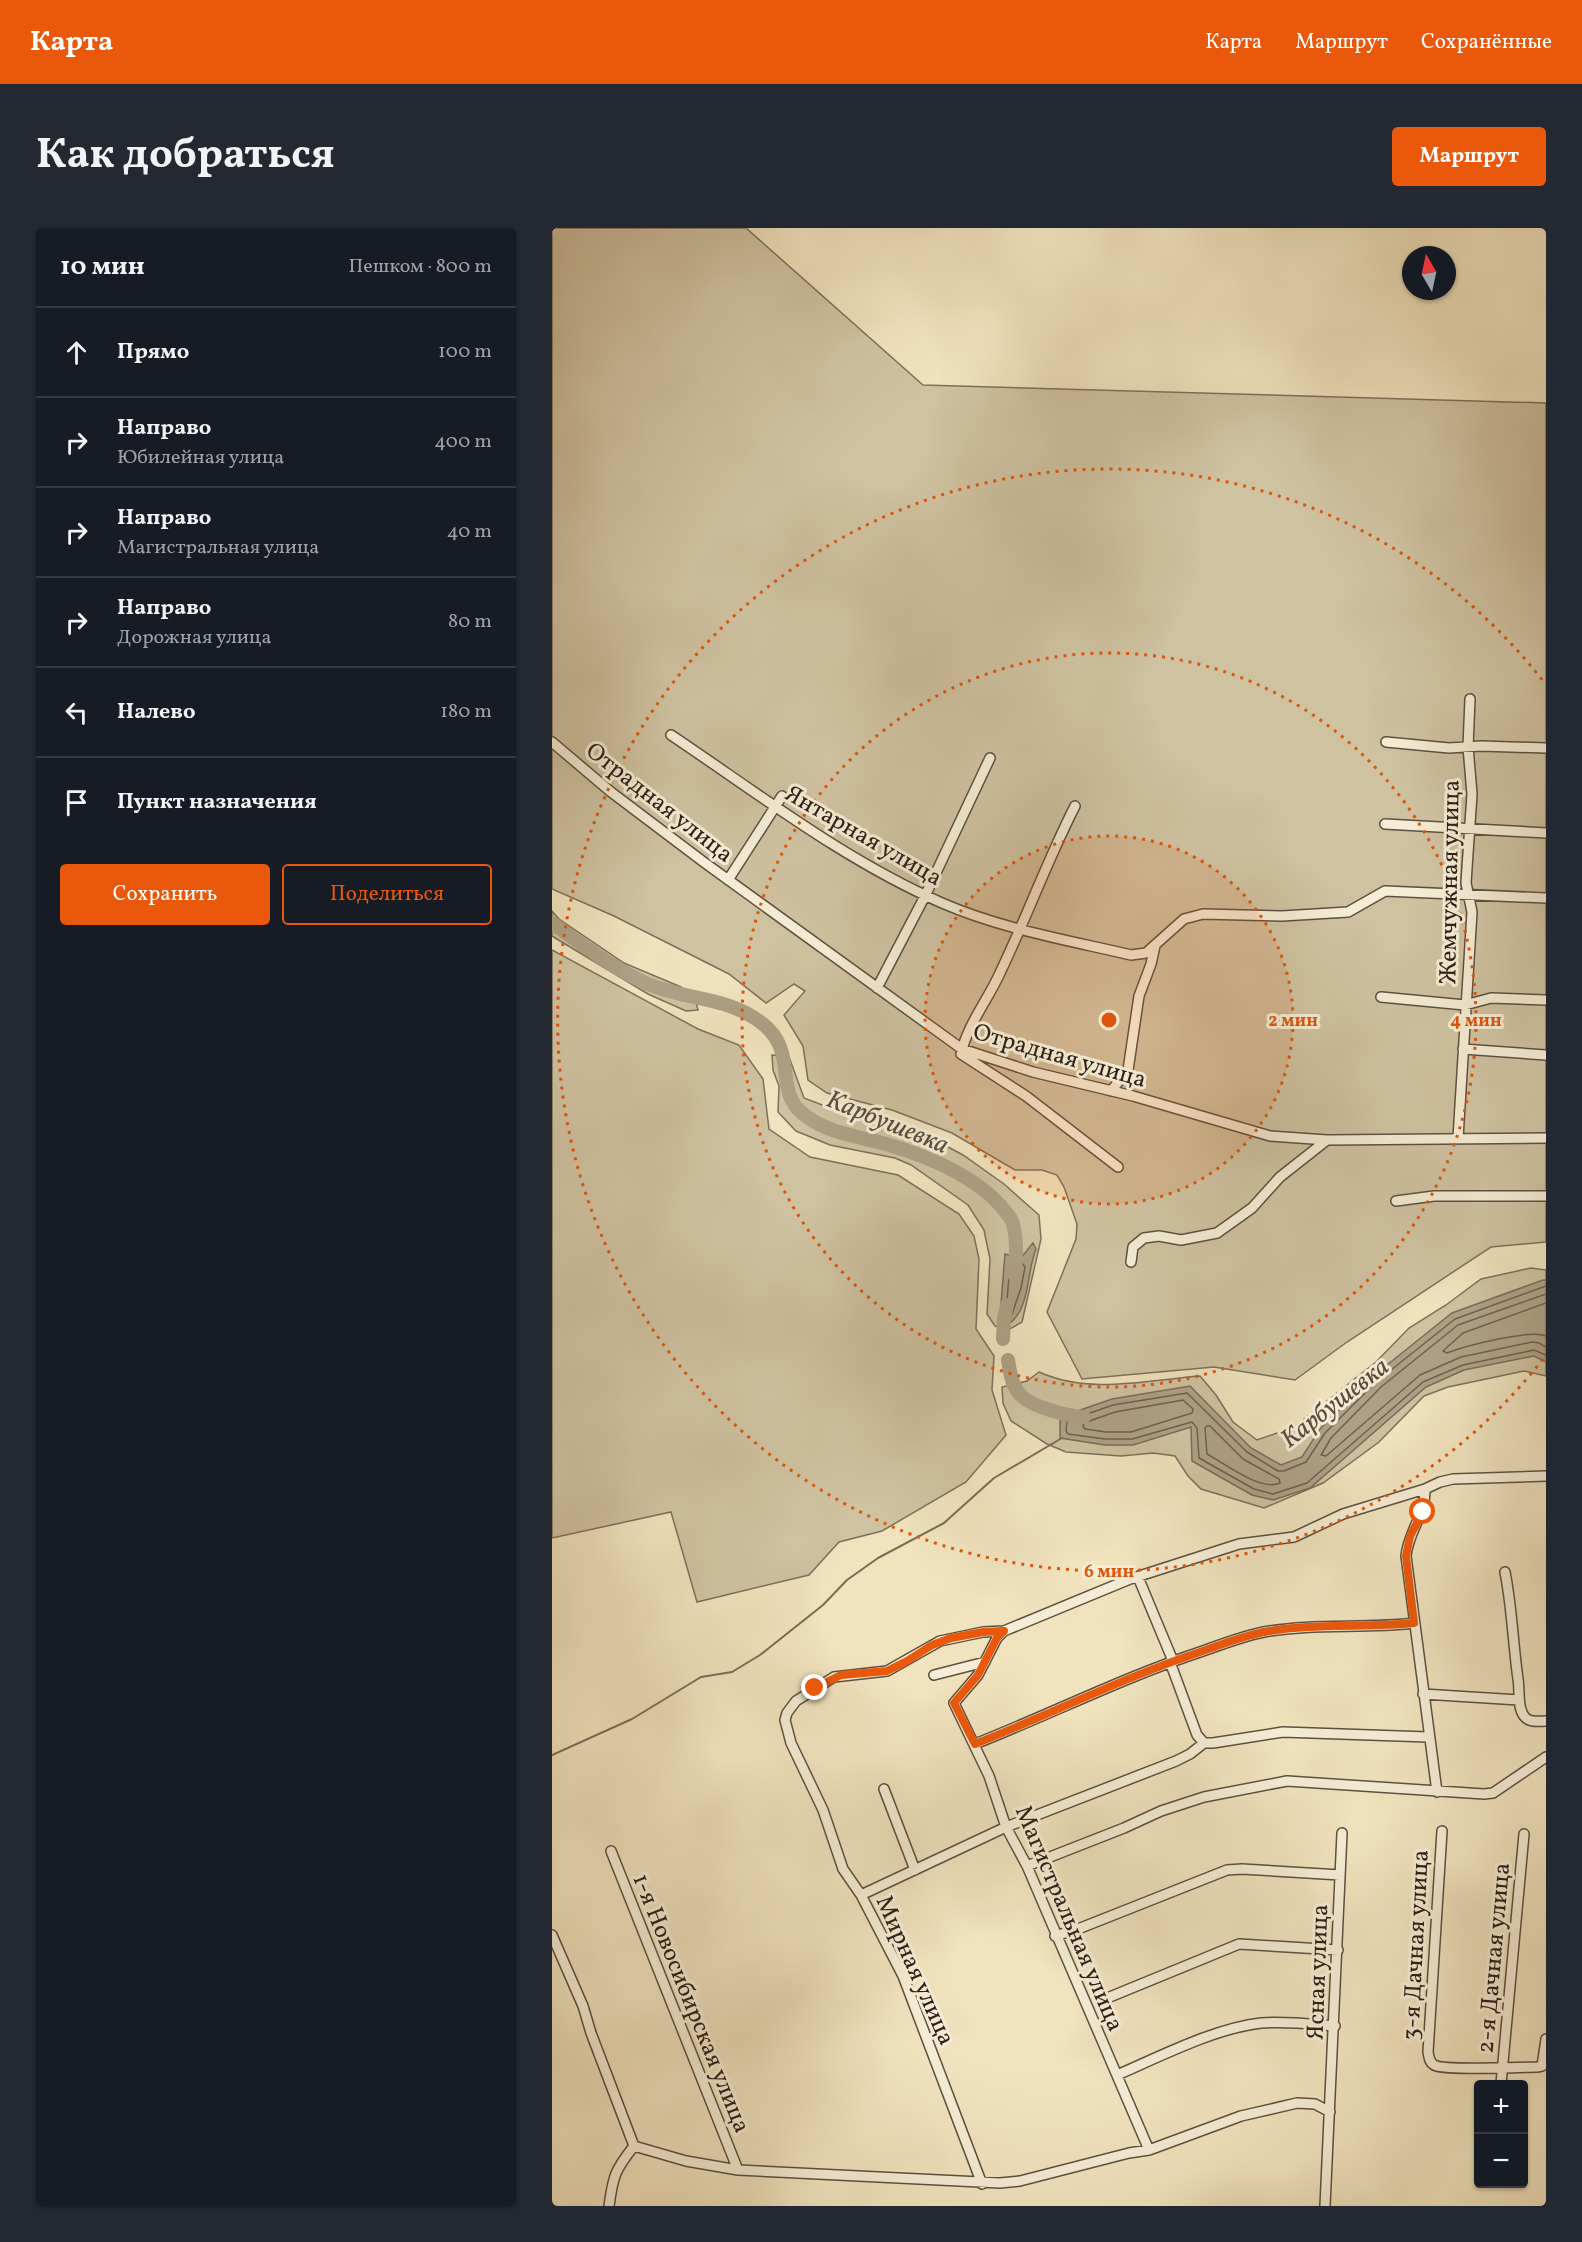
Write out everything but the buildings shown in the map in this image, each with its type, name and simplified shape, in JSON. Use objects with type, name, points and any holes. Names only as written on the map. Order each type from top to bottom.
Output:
[{"type":"street","name":"Жемчужная улица","points":[[1458,1138],[1472,912],[1466,883],[1472,794],[1468,747],[1470,699]]},
{"type":"street","name":"Янтарная улица","points":[[671,735],[819,837],[942,902],[1020,930],[1131,955],[1146,953],[1155,946]]},
{"type":"street","name":"Отрадная улица","points":[[552,742],[611,792],[728,880],[962,1049],[1033,1072],[1111,1091],[1270,1136],[1327,1140],[1546,1138]]},
{"type":"street","points":[[1386,742],[1449,748],[1481,746],[1546,748]]},
{"type":"street","points":[[877,988],[926,894],[990,758]]},
{"type":"street","points":[[728,880],[782,796]]},
{"type":"street","points":[[1075,806],[1046,864],[1020,930],[961,1054],[1026,1096],[1118,1167]]},
{"type":"street","points":[[1385,824],[1546,833]]},
{"type":"street","points":[[1111,1091],[1128,1070],[1138,996],[1152,964],[1155,946],[1184,919],[1203,914],[1282,916],[1348,912],[1385,891],[1546,898]]},
{"type":"street","points":[[1382,997],[1465,1005],[1491,998],[1546,1000]]},
{"type":"street","points":[[1463,1049],[1546,1055]]},
{"type":"street","points":[[1131,1262],[1134,1247],[1144,1238],[1159,1236],[1180,1240],[1217,1233],[1252,1208],[1280,1177],[1327,1140]]},
{"type":"street","points":[[1396,1201],[1434,1196],[1546,1196]]},
{"type":"street","points":[[934,1675],[985,1662],[997,1638],[1004,1631],[1138,1577],[1239,1544],[1294,1537],[1343,1514],[1453,1479],[1546,1476]]},
{"type":"street","points":[[1425,1488],[1423,1512],[1410,1536],[1406,1556],[1437,1792]]},
{"type":"street","points":[[1505,1572],[1511,1605],[1514,1659],[1521,1710],[1525,1718],[1532,1721],[1546,1721]]},
{"type":"street","points":[[1138,1577],[1172,1661],[1197,1735],[1204,1743]]},
{"type":"street","points":[[975,1744],[1172,1661],[1268,1631],[1414,1623]]},
{"type":"street","name":"Мирная улица","points":[[982,2184],[903,1976],[861,1895],[843,1869],[823,1810],[786,1730],[787,1713],[796,1701],[834,1677],[887,1671],[940,1641],[983,1632],[1004,1631]]},
{"type":"street","name":"Магистральная улица","points":[[985,1662],[978,1675],[954,1703],[989,1776],[1006,1827],[1027,1866],[1055,1936],[1149,2150]]},
{"type":"street","points":[[1423,1694],[1520,1700]]},
{"type":"street","points":[[861,1895],[1006,1827],[1176,1761],[1204,1743],[1283,1732],[1428,1737]]},
{"type":"street","points":[[1027,1866],[1124,1828],[1161,1810],[1204,1797],[1287,1781],[1437,1792],[1493,1793],[1546,1758]]},
{"type":"street","points":[[884,1789],[915,1870]]},
{"type":"street","name":"3-я Дачная улица","points":[[1442,1831],[1428,2052],[1430,2061],[1435,2066],[1503,2068]]},
{"type":"street","name":"Ясная улица","points":[[1325,2206],[1342,1833]]},
{"type":"street","name":"2-я Дачная улица","points":[[1502,2080],[1524,1834]]},
{"type":"street","name":"1-я Новосибирская улица","points":[[611,1851],[738,2170]]},
{"type":"street","points":[[1055,1936],[1227,1870],[1340,1875]]},
{"type":"street","points":[[552,1935],[583,2006],[634,2146]]},
{"type":"street","points":[[1100,2001],[1239,1944],[1338,1950]]},
{"type":"street","points":[[1117,2075],[1210,2037],[1242,2027],[1294,2023],[1335,2026]]},
{"type":"street","points":[[1503,2068],[1542,2066],[1546,2039]]},
{"type":"street","points":[[634,2146],[686,2161],[738,2170],[790,2171],[982,2184],[1020,2181],[1149,2150],[1240,2116],[1297,2103],[1315,2104],[1330,2112]]},
{"type":"street","points":[[609,2206],[613,2178],[618,2167],[634,2146]]},
{"type":"shaded area","points":[[552,228],[746,228],[923,385],[1546,403],[1546,1242],[1491,1247],[1347,1342],[1295,1380],[1214,1367],[1082,1379],[1047,1312],[1076,1239],[1077,1224],[1064,1187],[1057,1175],[1042,1170],[1015,1170],[952,1133],[892,1110],[827,1093],[808,1080],[803,1046],[784,1015],[805,991],[794,984],[766,1003],[729,974],[614,916],[552,889]]},
{"type":"shaded area","points":[[552,911],[559,919],[624,963],[681,987],[695,999],[698,1010],[686,1011],[648,994],[552,936]]},
{"type":"shaded area","points":[[552,950],[698,1029],[739,1045],[763,1079],[769,1129],[810,1157],[898,1175],[959,1214],[974,1236],[979,1259],[976,1329],[994,1356],[992,1390],[1006,1435],[966,1482],[882,1531],[839,1542],[809,1575],[697,1602],[671,1512],[552,1538]]},
{"type":"shaded area","points":[[772,1055],[789,1057],[804,1098],[843,1113],[924,1134],[963,1155],[1004,1184],[1039,1215],[1041,1239],[1022,1322],[1008,1330],[995,1326],[987,1314],[990,1259],[984,1230],[968,1205],[911,1165],[895,1158],[830,1145],[796,1131],[778,1112],[779,1086],[773,1070]]},
{"type":"shaded area","points":[[1531,1268],[1546,1270],[1546,1376],[1524,1371],[1448,1387],[1424,1396],[1379,1442],[1323,1483],[1264,1508],[1201,1489],[1188,1476],[1175,1456],[1153,1453],[1121,1456],[1066,1452],[1047,1444],[1011,1421],[1003,1403],[1002,1387],[1027,1381],[1039,1372],[1058,1379],[1098,1384],[1139,1383],[1200,1376],[1216,1395],[1233,1422],[1257,1440],[1294,1427],[1376,1362],[1409,1328],[1446,1305],[1481,1279]]},
{"type":"water","points":[[1033,1243],[1036,1249],[1024,1301],[1020,1311],[1006,1326],[1000,1316],[1005,1254],[1021,1258]]},
{"type":"water","points":[[1546,1280],[1546,1362],[1534,1356],[1464,1370],[1426,1387],[1310,1488],[1273,1500],[1252,1495],[1192,1461],[1191,1427],[1133,1445],[1105,1445],[1060,1438],[1060,1417],[1112,1399],[1190,1386],[1251,1448],[1281,1465],[1302,1457],[1320,1429],[1372,1377],[1452,1313]]},
{"type":"waterway","name":"Карбушевка","points":[[552,923],[598,956],[635,978],[663,989],[736,1008],[763,1024],[774,1035],[780,1046],[789,1093],[794,1104],[811,1120],[842,1133],[886,1144],[933,1160],[977,1185],[1001,1206],[1012,1221],[1016,1248],[1014,1275]]},
{"type":"waterway","name":"Карбушевка","points":[[1003,1339],[1007,1305]]},
{"type":"waterway","name":"Карбушевка","points":[[1008,1360],[1014,1385],[1023,1397],[1048,1409],[1084,1417]]},
{"type":"waterway","points":[[552,1755],[632,1719],[701,1677],[732,1672],[760,1655],[823,1605],[847,1580],[878,1558],[944,1523],[994,1478],[1062,1438]]},
{"type":"route","points":[[815,1688],[841,1675],[876,1674],[895,1668],[940,1641],[983,1632],[1004,1631],[997,1638],[978,1675],[954,1703],[966,1731],[975,1744],[1173,1660],[1262,1632],[1414,1623],[1406,1556],[1410,1536],[1423,1512]]}]
